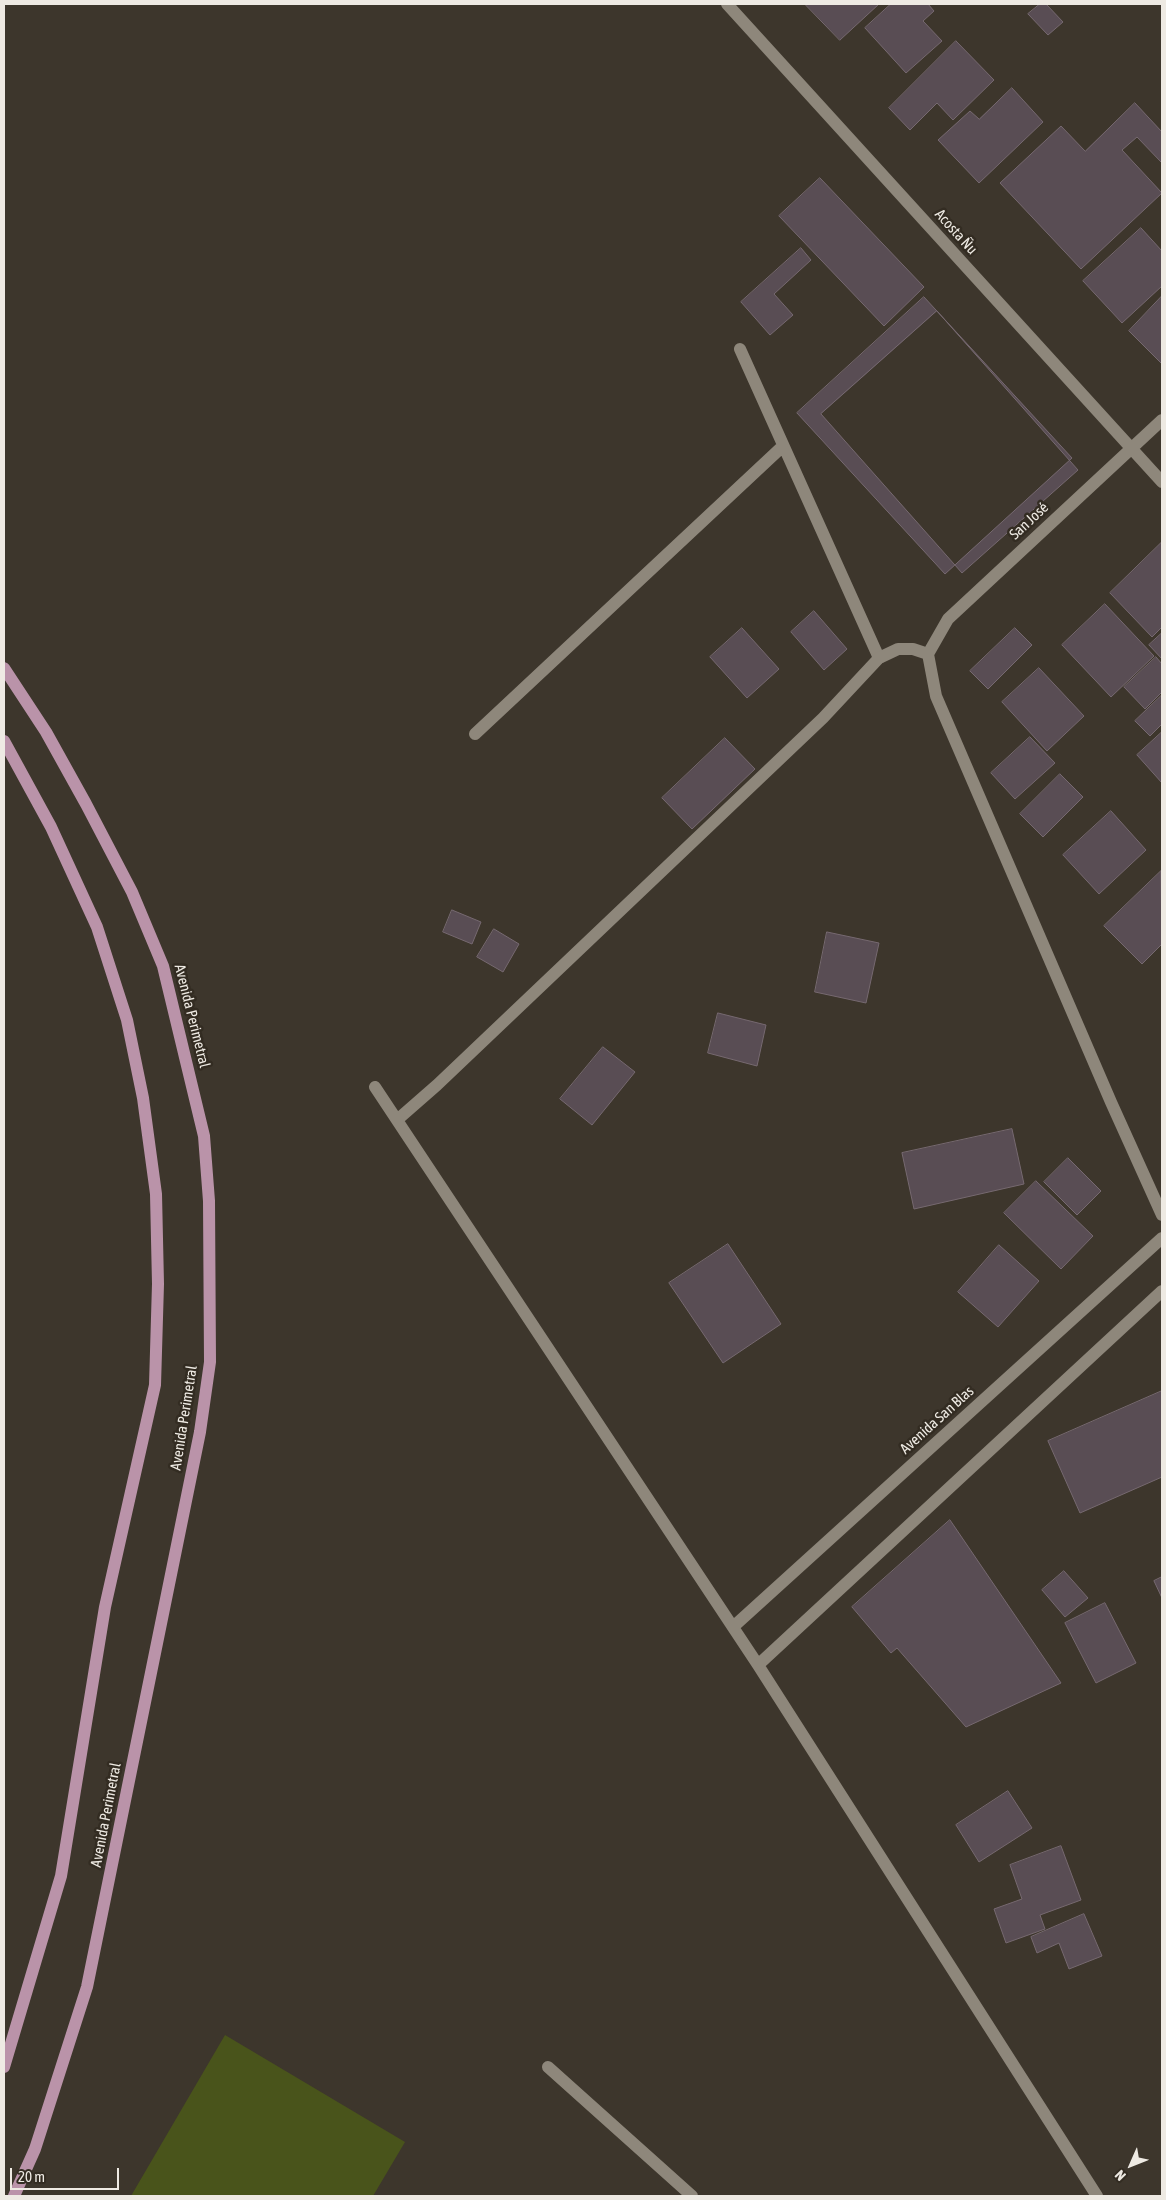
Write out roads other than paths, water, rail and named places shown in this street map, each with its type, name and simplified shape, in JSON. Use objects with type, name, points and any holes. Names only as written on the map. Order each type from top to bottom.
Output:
[{"type":"main road","name":"Avenida Perimetral","points":[[4,668],[46,732],[86,804],[132,892],[163,966],[204,1136],[209,1210],[210,1362],[200,1432],[87,1987],[35,2149],[14,2196]]},
{"type":"main road","points":[[4,741],[52,827],[96,927],[127,1020],[143,1098],[156,1194],[158,1284],[155,1385],[105,1607],[61,1876],[4,2067]]},
{"type":"street","name":"Acosta Ñu","points":[[726,4],[1162,482]]},
{"type":"street","points":[[740,348],[880,658]]},
{"type":"street","name":"San José","points":[[928,654],[948,619],[1162,420]]},
{"type":"street","points":[[474,734],[783,446]]},
{"type":"street","points":[[397,1120],[444,1079],[684,852],[824,718],[880,658],[898,649],[913,649],[928,654],[936,696],[1111,1102],[1162,1214]]},
{"type":"street","points":[[375,1087],[758,1665],[1098,2196]]},
{"type":"street","name":"Avenida San Blas","points":[[733,1627],[1162,1238]]},
{"type":"street","points":[[758,1665],[1162,1290]]},
{"type":"street","points":[[548,2067],[692,2196]]}]
